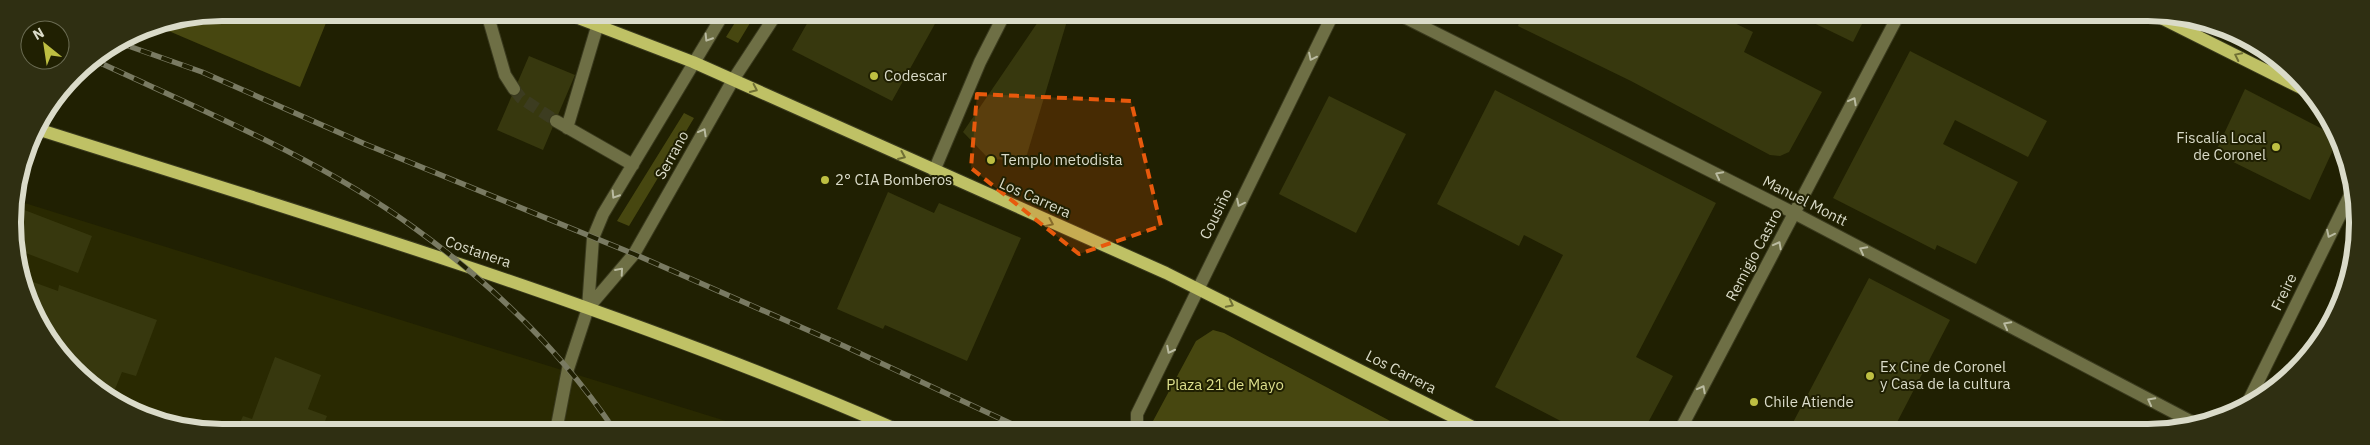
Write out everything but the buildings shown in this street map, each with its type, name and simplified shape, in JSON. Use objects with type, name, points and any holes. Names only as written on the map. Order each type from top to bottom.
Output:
[{"type":"main road","name":"Los Carrera","points":[[583,21],[693,62],[1198,289],[1467,424]]},
{"type":"main road","points":[[2170,23],[2294,85]]},
{"type":"main road","name":"Costanera","points":[[43,131],[460,262],[755,371],[883,424]]},
{"type":"street","points":[[489,21],[505,75],[514,89]]},
{"type":"street","name":"Serrano","points":[[557,424],[568,369],[588,308],[593,238],[603,214],[719,21]]},
{"type":"street","name":"Serrano","points":[[588,308],[634,254],[733,80],[772,21]]},
{"type":"street","points":[[934,171],[980,62],[1000,21]]},
{"type":"street","name":"Cousiño","points":[[1137,424],[1137,414],[1330,21]]},
{"type":"street","name":"Manuel Montt","points":[[1412,21],[1794,213],[2188,420]]},
{"type":"street","name":"Remigio Castro","points":[[1683,424],[1895,21]]},
{"type":"street","points":[[598,27],[561,124],[633,165]]},
{"type":"street","name":"Freire","points":[[2252,395],[2347,200]]},
{"type":"highlighted area","points":[[977,94],[1131,101],[1161,226],[1079,254],[971,168]]},
{"type":"shaded area","points":[[23,202],[735,424],[222,424],[170,417],[133,403],[111,390],[80,365],[55,334],[42,312],[28,275],[22,236]]},
{"type":"green space","points":[[222,21],[327,21],[300,87],[165,30],[196,23]]},
{"type":"green space","points":[[736,21],[751,21],[738,43],[726,37]]},
{"type":"green space","points":[[684,113],[694,118],[629,226],[617,221]]},
{"type":"green space","name":"Plaza 21 de Mayo","points":[[1213,330],[1224,333],[1396,424],[1153,424],[1153,421],[1196,341]]},
{"type":"tunnel","points":[[514,89],[521,98],[556,121]]},
{"type":"railway","points":[[127,45],[202,72],[365,144],[634,254],[844,346],[1012,424]]},
{"type":"railway","points":[[100,63],[217,116],[299,157],[377,202],[413,227],[470,271],[523,320],[572,373],[610,424]]},
{"type":"place","name":"Codescar","points":[[874,76]]},
{"type":"place","name":"Fiscalía Local de Coronel","points":[[2276,147]]},
{"type":"place","name":"Templo metodista","points":[[991,160]]},
{"type":"place","name":"2° CIA Bomberos","points":[[825,180]]},
{"type":"place","name":"Ex Cine de Coronel y Casa de la cultura","points":[[1870,376]]},
{"type":"place","name":"Chile Atiende","points":[[1754,402]]}]
